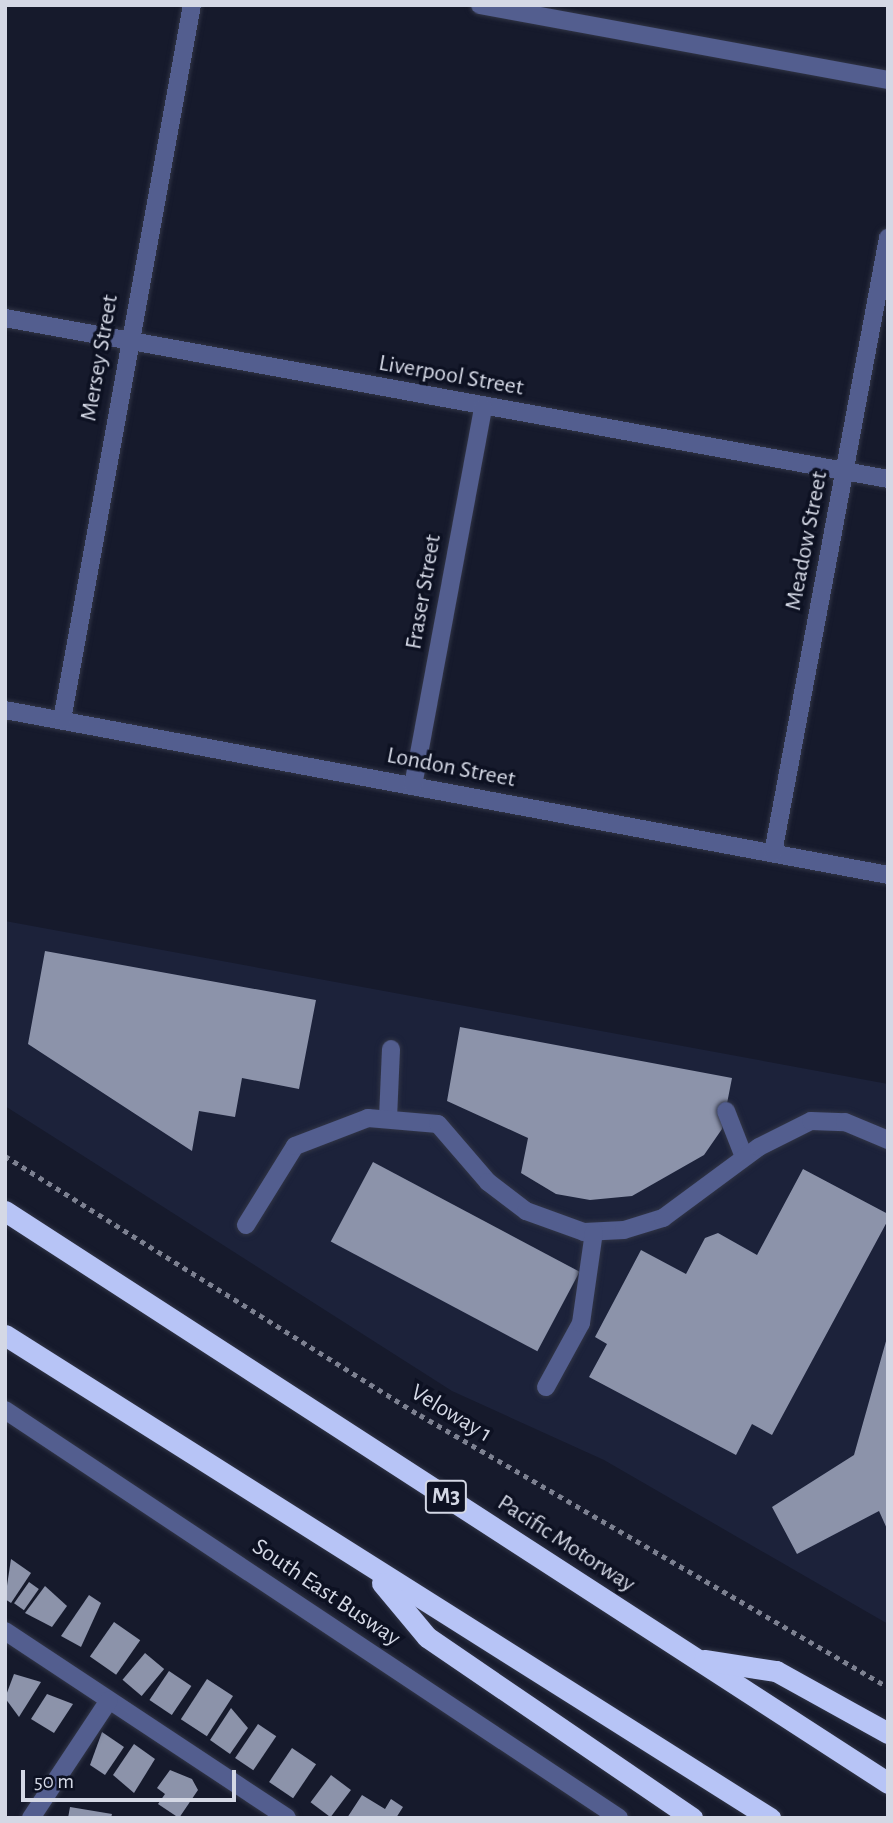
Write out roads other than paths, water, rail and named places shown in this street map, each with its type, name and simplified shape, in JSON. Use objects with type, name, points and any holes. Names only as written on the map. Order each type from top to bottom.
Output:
[{"type":"highway","name":"Pacific Motorway","points":[[5,1211],[888,1783]]},
{"type":"highway","points":[[5,1335],[770,1818]]},
{"type":"highway","points":[[369,1567],[427,1637],[692,1818]]},
{"type":"highway","points":[[695,1659],[776,1671],[888,1733]]},
{"type":"street","name":"Mersey Street","points":[[62,720],[127,341],[192,5]]},
{"type":"street","points":[[480,5],[560,12],[888,80]]},
{"type":"street","name":"Meadow Street","points":[[773,853],[888,238]]},
{"type":"street","name":"Liverpool Street","points":[[5,318],[888,479]]},
{"type":"street","name":"Fraser Street","points":[[414,786],[483,407]]},
{"type":"street","name":"London Street","points":[[5,710],[888,875]]},
{"type":"street","points":[[388,1118],[391,1049]]},
{"type":"street","points":[[726,1111],[744,1157]]},
{"type":"street","points":[[246,1225],[295,1146],[368,1118],[438,1124],[488,1182],[526,1211],[594,1232],[663,1218],[744,1157],[811,1121],[845,1122],[888,1140]]},
{"type":"street","points":[[546,1387],[582,1323],[594,1232]]},
{"type":"street","name":"South East Busway","points":[[5,1410],[619,1818]]},
{"type":"street","points":[[5,1630],[287,1818]]},
{"type":"street","points":[[31,1818],[109,1700]]}]
